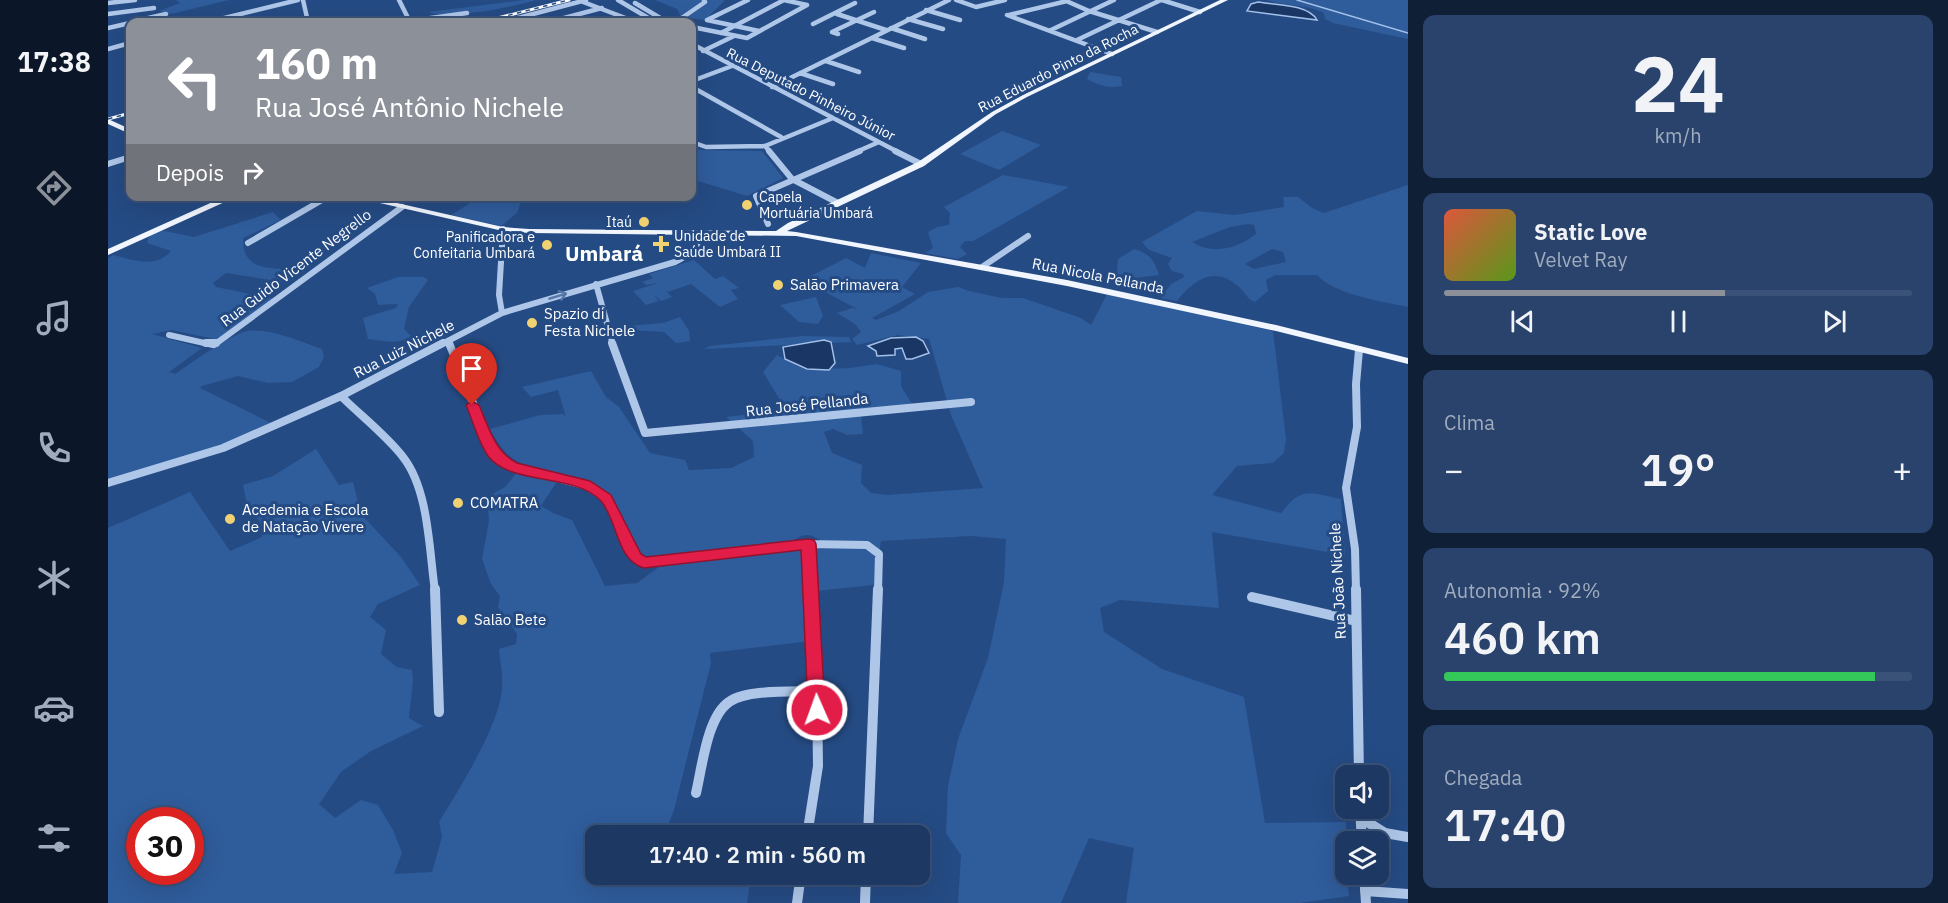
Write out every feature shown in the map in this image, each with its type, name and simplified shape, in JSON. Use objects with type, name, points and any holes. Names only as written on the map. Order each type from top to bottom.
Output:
[{"type":"main road","name":"Rua Eduardo Pinto da Rocha","points":[[780,232],[921,164],[994,113],[1225,0]]},
{"type":"main road","points":[[108,121],[126,130]]},
{"type":"main road","points":[[108,252],[223,201]]},
{"type":"main road","points":[[375,201],[503,228],[538,232],[700,233]]},
{"type":"main road","name":"Rua Nicola Pellanda","points":[[700,233],[780,232],[982,267],[1190,309],[1408,361]]},
{"type":"street","points":[[108,3],[135,0]]},
{"type":"street","points":[[153,0],[155,16]]},
{"type":"street","points":[[231,18],[301,0],[307,18]]},
{"type":"street","points":[[399,0],[408,18]]},
{"type":"street","points":[[618,0],[648,18]]},
{"type":"street","points":[[683,18],[698,9],[705,2],[704,0]]},
{"type":"street","points":[[707,20],[748,0]]},
{"type":"street","points":[[696,28],[735,36],[747,38],[807,5],[784,0],[721,33]]},
{"type":"street","points":[[772,87],[949,0]]},
{"type":"street","points":[[956,0],[976,7],[1005,0]]},
{"type":"street","points":[[1051,30],[1114,0]]},
{"type":"street","points":[[1077,40],[1162,0],[1200,12]]},
{"type":"street","points":[[524,18],[585,1],[626,18]]},
{"type":"street","points":[[1113,54],[1008,15],[1066,1],[1089,11],[1157,32]]},
{"type":"street","points":[[635,3],[660,18]]},
{"type":"street","points":[[813,24],[855,3]]},
{"type":"street","points":[[108,14],[154,8]]},
{"type":"street","points":[[564,18],[602,8]]},
{"type":"street","points":[[926,10],[960,20]]},
{"type":"street","points":[[838,34],[832,32],[874,12]]},
{"type":"street","points":[[435,18],[467,13]]},
{"type":"street","points":[[148,18],[166,14]]},
{"type":"street","points":[[837,14],[855,21],[925,39]]},
{"type":"street","points":[[908,19],[943,29]]},
{"type":"street","points":[[707,20],[766,33]]},
{"type":"street","points":[[707,20],[705,24],[709,30]]},
{"type":"street","points":[[108,28],[126,24]]},
{"type":"street","points":[[696,50],[735,36]]},
{"type":"street","points":[[872,38],[904,48]]},
{"type":"street","points":[[108,49],[126,44]]},
{"type":"street","name":"Rua Deputado Pinheiro Júnior","points":[[696,46],[921,164]]},
{"type":"street","points":[[826,60],[859,72]]},
{"type":"street","points":[[696,80],[732,66]]},
{"type":"street","points":[[800,73],[832,84]]},
{"type":"street","points":[[696,89],[781,137]]},
{"type":"street","points":[[696,143],[706,147],[765,146],[781,137],[833,118]]},
{"type":"street","points":[[768,224],[756,196],[879,142]]},
{"type":"street","points":[[765,146],[792,179],[838,203]]},
{"type":"street","points":[[108,164],[126,158]]},
{"type":"street","points":[[248,243],[320,201]]},
{"type":"street","name":"Rua Guido Vicente Negrello","points":[[169,335],[214,345],[402,207]]},
{"type":"street","points":[[502,313],[499,295],[503,228]]},
{"type":"street","name":"Rua Luiz Nichele","points":[[108,483],[223,448],[341,396],[502,313],[687,256],[699,246],[700,233]]},
{"type":"street","points":[[982,267],[1028,236]]},
{"type":"street","name":"Rua José Pellanda","points":[[596,285],[616,356],[645,433],[970,402]]},
{"type":"street","points":[[448,342],[493,453],[513,467],[585,485],[606,498],[635,558],[644,563],[808,544],[867,545],[879,554],[868,825]]},
{"type":"street","name":"Rua João Nichele","points":[[1359,350],[1356,384],[1357,427],[1346,488],[1355,549],[1359,765]]},
{"type":"street","points":[[341,396],[403,457],[414,475],[424,510],[436,599],[439,712]]},
{"type":"street","points":[[808,544],[817,691],[818,766],[809,825]]},
{"type":"street","points":[[1252,597],[1356,621]]},
{"type":"street","points":[[696,793],[714,723],[726,703],[735,698],[817,691]]},
{"type":"street","points":[[1368,819],[1385,833],[1408,837]]},
{"type":"street","points":[[797,903],[799,885]]},
{"type":"street","points":[[865,903],[866,885]]},
{"type":"street","points":[[1365,885],[1366,903]]},
{"type":"street","points":[[1365,891],[1408,894]]},
{"type":"shaded area","points":[[176,0],[229,0],[171,14],[159,11],[180,3]]},
{"type":"shaded area","points":[[536,0],[465,14],[428,12]]},
{"type":"shaded area","points":[[655,0],[725,0],[705,20],[681,17],[677,9]]},
{"type":"shaded area","points":[[1266,0],[1408,0],[1408,39],[1333,23],[1325,19],[1324,13],[1317,10]]},
{"type":"shaded area","points":[[1258,2],[1299,8],[1313,15],[1317,20],[1247,11],[1251,4]]},
{"type":"shaded area","points":[[1090,72],[1121,77],[1122,86],[1109,87],[1095,83],[1087,79]]},
{"type":"shaded area","points":[[1002,131],[1041,145],[999,170],[960,154]]},
{"type":"shaded area","points":[[696,148],[700,150],[762,151],[783,178],[747,196],[698,181]]},
{"type":"shaded area","points":[[1003,175],[1069,187],[973,241],[965,241],[960,247],[967,254],[958,259],[925,253],[933,248],[928,232],[937,227],[949,225],[950,213],[944,207]]},
{"type":"shaded area","points":[[1408,185],[1408,307],[1372,300],[1335,288],[1317,275],[1275,275],[1266,280],[1268,291],[1255,302],[1249,299],[1233,282],[1215,276],[1207,277],[1191,286],[1177,301],[1161,298],[1171,284],[1184,277],[1183,274],[1172,271],[1168,264],[1172,258],[1149,250],[1142,242],[1197,211],[1235,215],[1284,207],[1283,197],[1298,197],[1312,208],[1324,213]],"holes":[[[1254,225],[1256,234],[1233,247],[1216,249],[1192,242],[1230,227]],[[1272,249],[1283,252],[1286,262],[1254,269],[1245,264]]]},
{"type":"shaded area","points":[[473,201],[521,201],[517,213],[501,226],[451,215]]},
{"type":"shaded area","points":[[273,212],[281,220],[243,238],[244,248],[247,256],[257,265],[289,270],[292,276],[288,283],[226,273],[213,283],[216,287],[275,299],[219,340],[172,330],[152,334],[202,348],[169,372],[175,374],[221,343],[248,331],[276,334],[322,349],[324,357],[319,367],[292,382],[268,383],[238,376],[202,386],[200,388],[273,424],[226,444],[108,481],[108,258],[113,255],[144,262],[158,260],[171,251],[147,243],[149,237],[160,230],[194,237]]},
{"type":"shaded area","points":[[1134,249],[1151,258],[1159,275],[1119,280],[1118,259]]},
{"type":"shaded area","points":[[871,253],[921,263],[902,287],[915,294],[872,318],[876,320],[899,311],[928,292],[958,287],[1002,298],[1023,298],[1081,318],[1091,325],[1107,294],[1273,331],[1286,439],[1284,453],[1273,463],[1237,466],[1212,495],[1281,513],[1295,498],[1308,493],[1341,499],[1345,555],[1212,532],[1219,608],[1120,600],[1100,608],[1104,632],[1162,669],[1244,697],[1265,823],[1346,822],[1346,831],[1335,831],[1335,885],[1348,885],[1349,896],[1300,903],[1126,903],[1134,848],[1089,838],[1061,903],[958,903],[961,855],[946,833],[948,786],[958,739],[988,658],[1004,582],[1006,539],[971,536],[881,541],[874,585],[816,591],[814,558],[820,540],[807,535],[794,540],[807,560],[811,641],[710,653],[711,663],[674,810],[668,825],[585,825],[585,885],[750,885],[747,903],[108,903],[108,528],[190,492],[230,551],[262,537],[260,522],[247,504],[243,485],[273,476],[316,449],[339,485],[353,482],[361,514],[401,557],[420,585],[378,604],[370,617],[386,630],[381,654],[397,667],[412,670],[409,718],[423,726],[371,751],[341,772],[319,804],[335,818],[361,800],[378,805],[393,830],[402,853],[394,874],[432,872],[442,837],[439,822],[478,756],[495,719],[502,681],[499,649],[516,644],[517,634],[498,607],[500,596],[491,584],[482,559],[489,521],[487,497],[505,487],[519,470],[561,475],[512,458],[490,429],[540,415],[563,414],[566,417],[558,390],[531,397],[522,387],[591,371],[606,397],[619,407],[650,453],[685,460],[689,470],[731,468],[754,457],[753,441],[726,417],[786,410],[763,372],[777,355],[806,370],[877,364],[901,371],[901,386],[912,404],[861,415],[863,434],[847,435],[833,429],[824,432],[832,453],[862,465],[861,483],[871,493],[887,495],[983,488],[951,415],[929,339],[898,335],[857,345],[852,339],[861,332],[855,324],[837,313],[852,308],[857,309],[803,280],[846,258],[865,268]],"holes":[[[560,477],[606,496],[615,505],[637,556],[663,564],[637,583],[605,586],[572,520],[541,506]]]},
{"type":"shaded area","points":[[694,260],[715,279],[723,276],[739,288],[731,290],[738,299],[720,307],[691,284],[668,292],[665,290],[672,297],[661,301],[653,294],[659,301],[646,305],[633,291],[658,283],[646,285],[642,282],[653,278],[649,274]]},
{"type":"shaded area","points":[[398,277],[424,277],[428,280],[409,307],[404,329],[411,336],[401,341],[368,339],[363,318],[396,308],[398,304],[378,305],[375,294],[367,288]]},
{"type":"shaded area","points":[[816,297],[823,316],[818,324],[799,322],[780,305]]},
{"type":"shaded area","points":[[680,317],[689,331],[690,341],[676,343],[664,332],[628,330],[626,326],[663,323]]},
{"type":"shaded area","points":[[802,336],[849,337],[851,342],[704,349],[710,346]]},
{"type":"shaded area","points":[[916,337],[923,341],[929,353],[912,359],[906,359],[902,348],[895,349],[895,355],[877,356],[876,351],[868,346],[891,338]]},
{"type":"shaded area","points":[[824,340],[831,342],[835,363],[829,370],[807,369],[785,359],[783,347]]},
{"type":"waterway","points":[[1297,0],[1408,33]]},
{"type":"railway","points":[[498,18],[569,0]]},
{"type":"railway","points":[[108,119],[126,114]]},
{"type":"place","name":"Capela Mortuária Umbará","points":[[747,205]]},
{"type":"place","name":"Itaú","points":[[644,222]]},
{"type":"place","name":"Unidade de Saúde Umbará II","points":[[661,244]]},
{"type":"place","name":"Panificadora e Confeitaria Umbará","points":[[547,245]]},
{"type":"place","name":"Salão Primavera","points":[[778,285]]},
{"type":"place","name":"Spazio di Festa Nichele","points":[[532,323]]},
{"type":"place","name":"COMATRA","points":[[458,503]]},
{"type":"place","name":"Acedemia e Escola de Natação Vivere","points":[[230,519]]},
{"type":"place","name":"Salão Bete","points":[[462,620]]},
{"type":"district","name":"Umbará","points":[[604,254]]},
{"type":"route","points":[[472,405],[493,453],[502,461],[513,467],[585,485],[606,498],[620,522],[635,558],[644,563],[808,544],[817,710]]}]
